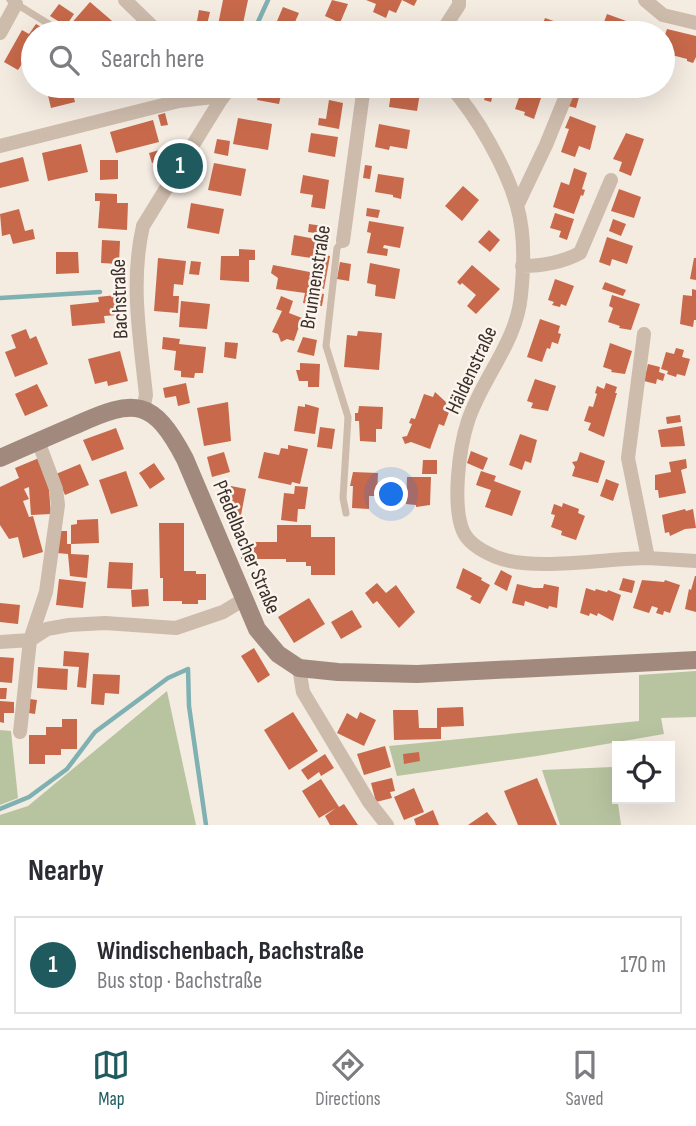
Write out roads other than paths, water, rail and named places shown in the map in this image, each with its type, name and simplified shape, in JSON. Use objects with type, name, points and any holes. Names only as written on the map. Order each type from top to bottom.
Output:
[{"type":"street","points":[[125,0],[147,21]]},
{"type":"street","points":[[448,21],[459,0]]},
{"type":"street","points":[[645,0],[663,15],[696,23]]},
{"type":"street","points":[[0,33],[13,2]]},
{"type":"street","points":[[0,146],[193,98]]},
{"type":"street","name":"Bachstraße","points":[[143,410],[146,395],[136,294],[137,258],[143,226],[212,98]]},
{"type":"street","name":"Brunnenstraße","points":[[343,241],[362,98]]},
{"type":"street","name":"Häldenstraße","points":[[458,98],[494,152],[517,205],[522,235],[521,297],[514,328],[468,420],[461,449],[458,512],[464,533],[476,546],[497,557],[524,563],[648,558],[696,561]]},
{"type":"street","points":[[517,205],[565,98]]},
{"type":"street","points":[[522,266],[568,260],[580,253],[611,180]]},
{"type":"street","points":[[644,334],[628,458],[648,558]]},
{"type":"street","points":[[0,458],[119,407],[143,410]]},
{"type":"street","name":"Pfedelbacher Straße","points":[[143,410],[158,418],[172,435],[185,459],[257,629],[278,654],[299,668]]},
{"type":"street","points":[[20,732],[30,640],[46,592],[58,505],[56,489],[38,441]]},
{"type":"street","points":[[0,642],[30,640],[47,629],[69,625],[176,628],[223,612],[243,600]]},
{"type":"street","points":[[387,825],[369,802],[303,692],[299,668],[417,674],[696,660]]},
{"type":"lane","points":[[13,2],[44,21]]},
{"type":"lane","name":"Brunnenstraße","points":[[343,241],[337,248],[326,346],[348,417],[343,498],[346,513]]},
{"type":"waterway","points":[[258,21],[268,0]]},
{"type":"waterway","points":[[0,298],[100,292]]},
{"type":"waterway","points":[[0,809],[29,797],[67,769],[95,732],[168,678],[188,669],[189,706],[206,825]]},
{"type":"place","name":"Windischenbach, Bachstraße","points":[[180,166]]}]
